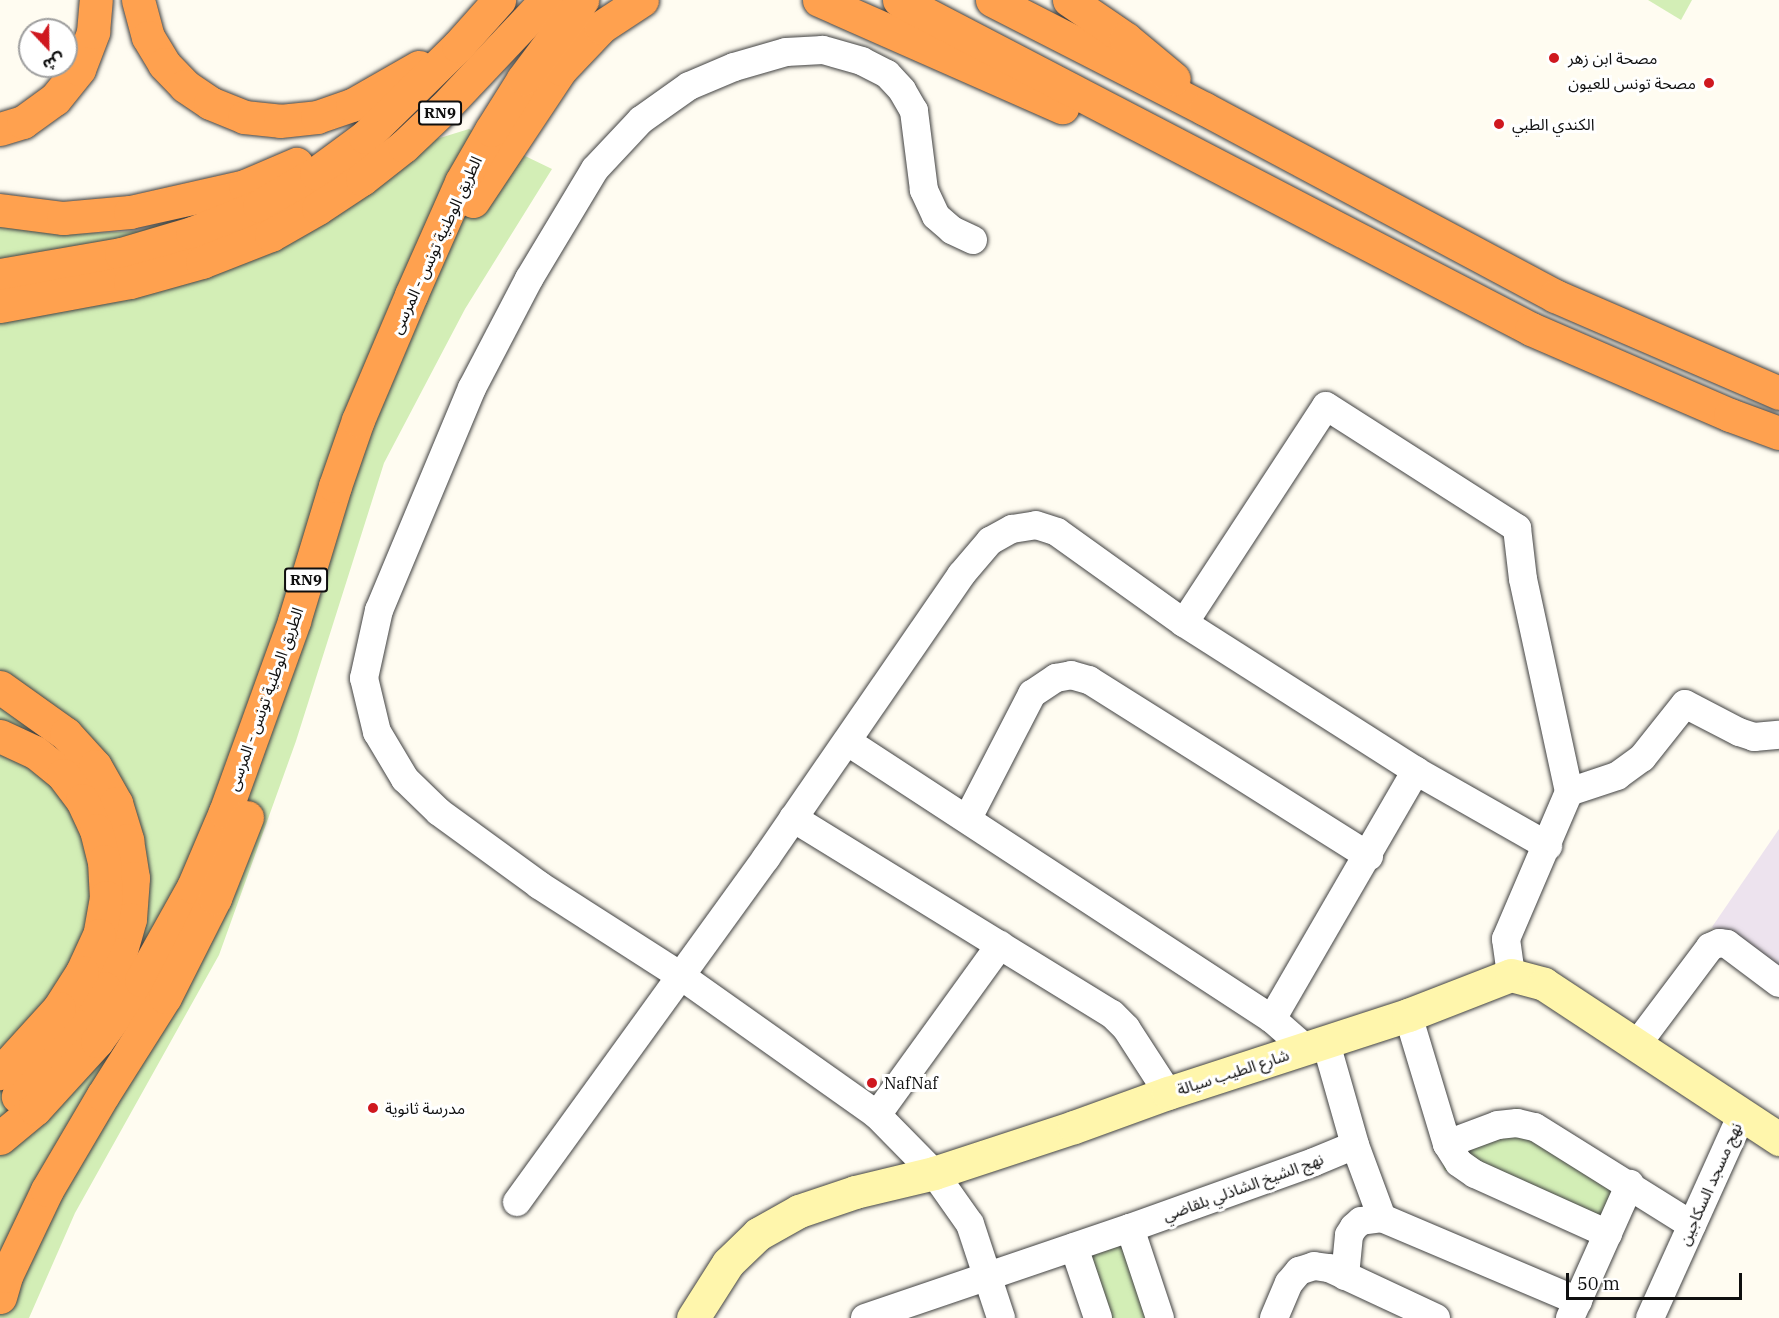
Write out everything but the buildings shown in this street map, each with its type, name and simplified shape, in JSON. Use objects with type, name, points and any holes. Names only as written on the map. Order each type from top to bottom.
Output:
[{"type":"highway","points":[[0,129],[23,122],[55,99],[79,69],[93,32],[96,0]]},
{"type":"highway","points":[[138,0],[148,38],[164,64],[185,86],[210,103],[244,117],[280,121],[317,117],[352,105],[458,46]]},
{"type":"highway","name":"RN9","points":[[0,275],[121,254],[192,233],[259,207],[316,173],[365,137],[458,46],[499,0]]},
{"type":"highway","name":"RN9","points":[[0,306],[130,282],[202,262],[271,235],[362,179],[404,146],[443,109],[546,0]]},
{"type":"highway","name":"الطريق الوطنية تونس - المرسى","points":[[0,1138],[35,1109],[97,1041],[141,980],[193,887],[225,812],[294,621],[334,486],[358,420],[411,295],[461,182],[490,130],[523,79],[582,0]]},
{"type":"highway","points":[[411,295],[561,69],[601,27],[642,0]]},
{"type":"highway","points":[[819,0],[1205,171],[1282,197]]},
{"type":"highway","points":[[899,0],[1282,197],[1531,329],[1730,415],[1779,433]]},
{"type":"highway","points":[[992,0],[1205,109],[1555,296],[1742,375],[1779,393]]},
{"type":"highway","points":[[1069,0],[1144,53],[1205,109]]},
{"type":"highway","points":[[0,210],[63,218],[130,212],[245,186],[365,137]]},
{"type":"highway","points":[[1742,375],[1779,385]]},
{"type":"highway","points":[[1730,415],[1779,446]]},
{"type":"highway","points":[[0,1297],[6,1276],[47,1190],[165,997],[214,898],[246,821],[272,738],[294,621]]},
{"type":"highway","points":[[0,687],[66,734],[95,766],[116,803],[127,840],[133,878],[130,919],[120,954],[104,988],[77,1026],[19,1095],[0,1122]]},
{"type":"highway","points":[[0,736],[35,752],[63,776],[82,800],[96,830],[104,861],[106,897],[99,935],[82,972],[59,1008],[0,1073]]},
{"type":"street","points":[[974,240],[952,230],[936,216],[924,190],[914,111],[902,90],[887,74],[862,61],[823,50],[786,52],[734,67],[689,86],[641,120],[595,169],[529,279],[472,388],[379,610],[364,678],[377,732],[405,779],[439,812],[539,885],[681,976],[877,1115],[934,1173],[970,1224],[1001,1318]]},
{"type":"street","points":[[1184,623],[1326,406],[1517,528],[1523,579],[1569,792],[1548,846],[1520,902],[1506,939],[1511,975],[1544,984],[1779,1139]]},
{"type":"street","points":[[517,1202],[766,858],[975,556],[990,541],[1012,530],[1035,525],[1057,532],[1184,623],[1416,771],[1548,846]]},
{"type":"street","points":[[968,818],[1032,694],[1056,678],[1071,675],[1089,680],[1369,856]]},
{"type":"street","points":[[1569,792],[1617,776],[1642,758],[1685,704],[1739,732],[1754,737],[1779,735]]},
{"type":"street","points":[[848,741],[1316,1046],[1383,1218]]},
{"type":"street","points":[[1272,1019],[1369,856],[1416,771]]},
{"type":"street","points":[[793,818],[1112,1014],[1126,1028],[1168,1093]]},
{"type":"street","points":[[1638,1044],[1710,947],[1719,943],[1727,944],[1779,983]]},
{"type":"street","points":[[877,1115],[1000,945]]},
{"type":"street","name":"شارع الطيب سيالة","points":[[693,1318],[728,1263],[758,1234],[799,1211],[855,1192],[934,1173],[1168,1093],[1408,1015],[1511,975]]},
{"type":"street","points":[[1408,1015],[1447,1144],[1460,1164],[1475,1174],[1608,1234]]},
{"type":"street","name":"نهج مسجد السكاجين","points":[[1650,1318],[1741,1116]]},
{"type":"street","points":[[1447,1144],[1498,1125],[1535,1127],[1630,1184],[1692,1225]]},
{"type":"street","name":"نهج الشيخ الشاذلي بلقاضي","points":[[867,1318],[988,1274],[1130,1228],[1355,1145]]},
{"type":"street","points":[[1345,1276],[1349,1235],[1354,1227],[1361,1221],[1383,1218],[1574,1310],[1630,1184]]},
{"type":"street","points":[[1130,1228],[1160,1318]]},
{"type":"street","points":[[1074,1247],[1098,1318]]},
{"type":"street","points":[[1274,1318],[1289,1283],[1299,1271],[1314,1266],[1329,1268],[1436,1318]]},
{"type":"shaded area","points":[[1779,829],[1779,974],[1712,927]]},
{"type":"green space","points":[[1648,0],[1692,0],[1681,20]]},
{"type":"green space","points":[[469,129],[552,169],[465,309],[384,463],[296,741],[219,955],[75,1213],[29,1318],[0,1318],[0,224],[70,234],[138,231]]},
{"type":"green space","points":[[1517,1108],[1637,1180],[1612,1241],[1444,1170],[1438,1140]]},
{"type":"green space","points":[[1132,1220],[1166,1318],[1090,1318],[1065,1243]]},
{"type":"place","name":"مصحة ابن زهر","points":[[1554,58]]},
{"type":"place","name":"مصحة تونس للعيون","points":[[1709,83]]},
{"type":"place","name":"الكندي الطبي","points":[[1499,124]]},
{"type":"place","name":"NafNaf","points":[[872,1083]]},
{"type":"place","name":"مدرسة ثانوية","points":[[373,1108]]}]
